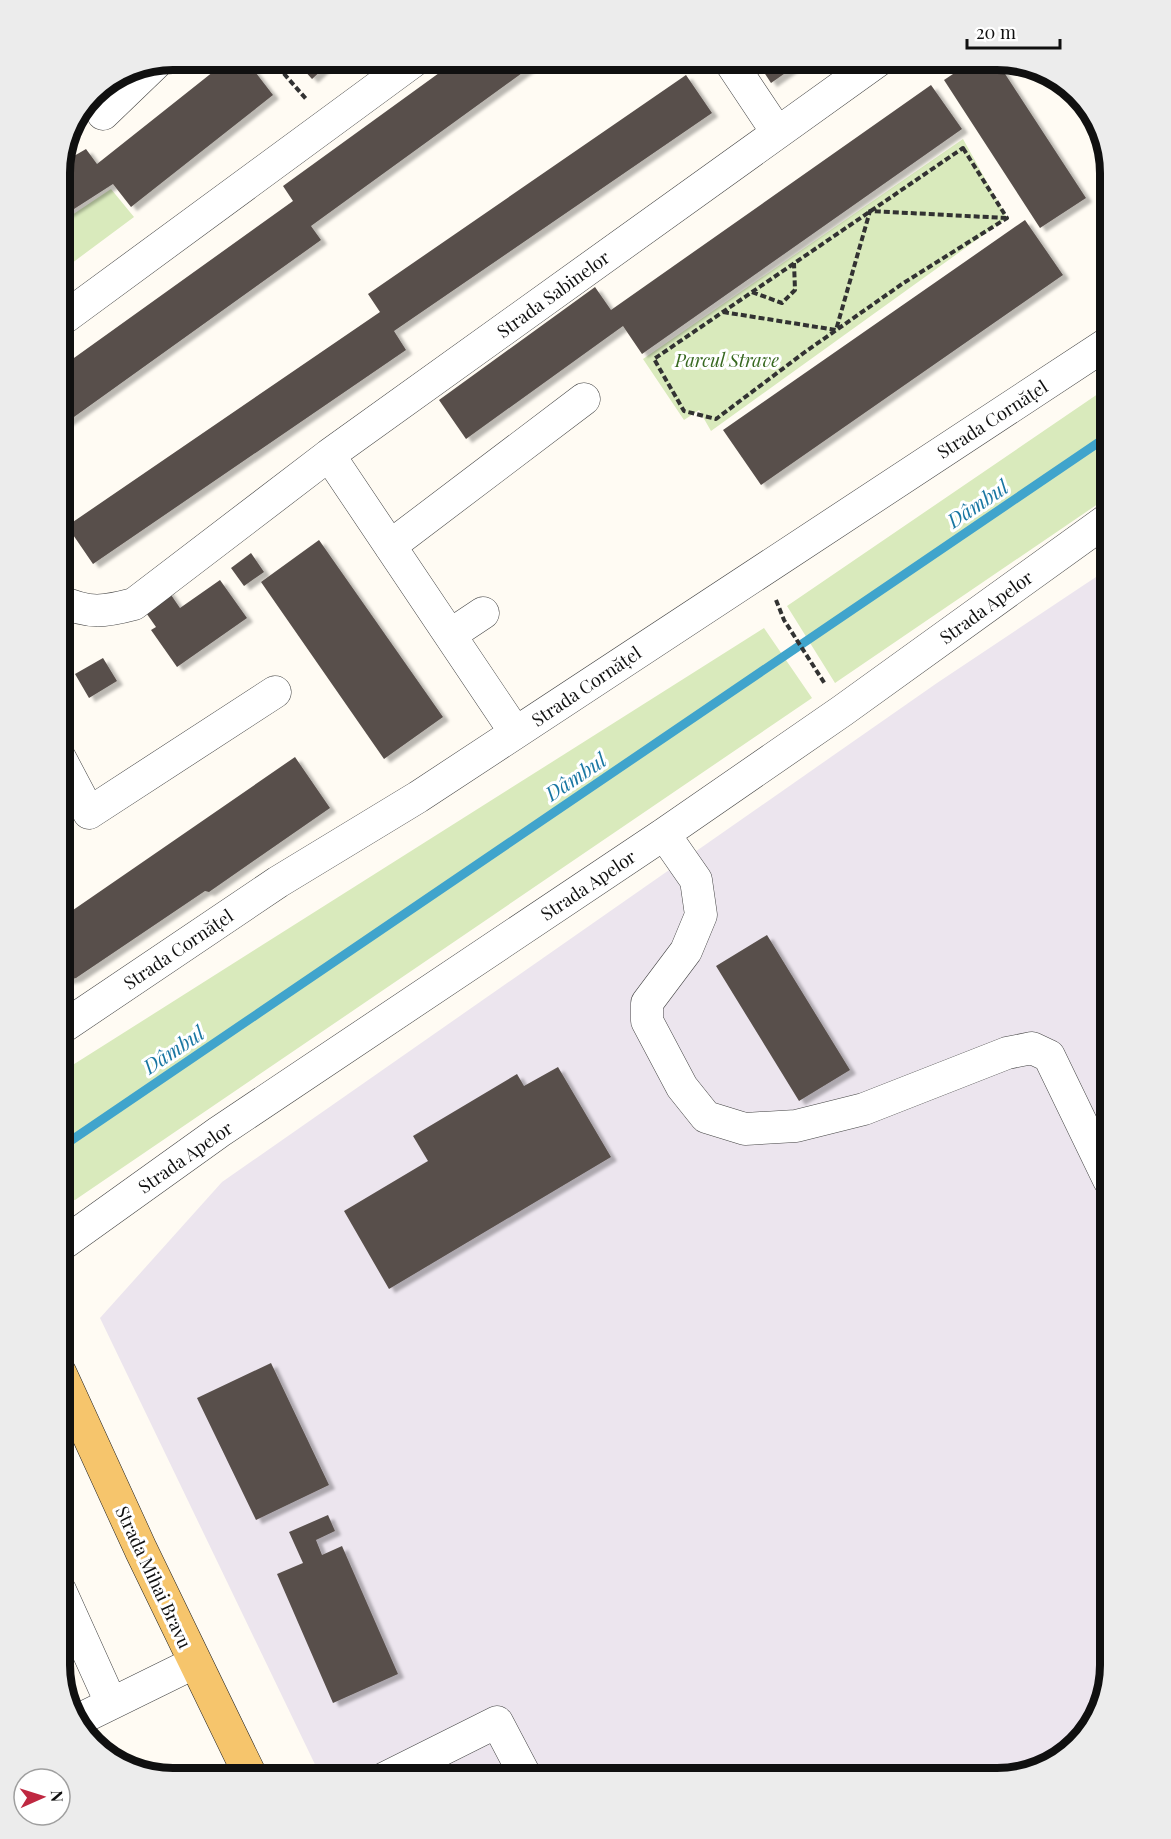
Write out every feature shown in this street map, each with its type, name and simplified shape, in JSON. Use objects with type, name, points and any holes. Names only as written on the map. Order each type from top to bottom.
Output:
[{"type":"main road","name":"Strada Mihai Bravu","points":[[70,1395],[194,1663],[246,1768]]},
{"type":"street","points":[[71,313],[401,70]]},
{"type":"street","points":[[736,71],[777,132]]},
{"type":"street","name":"Strada Sabinelor","points":[[71,606],[78,609],[108,611],[134,604],[328,455],[864,71]]},
{"type":"street","points":[[103,114],[144,75]]},
{"type":"street","name":"Strada Cornățel","points":[[70,1022],[278,882],[418,797],[1100,348]]},
{"type":"street","points":[[390,546],[584,399]]},
{"type":"street","points":[[328,455],[515,732]]},
{"type":"street","name":"Strada Apelor","points":[[70,1239],[219,1132],[664,834],[842,711],[1100,525]]},
{"type":"street","points":[[450,635],[483,613]]},
{"type":"street","points":[[71,778],[89,813],[275,692]]},
{"type":"street","points":[[664,834],[696,880],[700,915],[686,951],[647,1003],[647,1021],[682,1088],[706,1117],[745,1129],[796,1126],[864,1109],[1007,1053],[1032,1048],[1049,1056],[1100,1161]]},
{"type":"street","points":[[70,1612],[111,1703]]},
{"type":"street","points":[[84,1717],[194,1663]]},
{"type":"street","points":[[405,1768],[497,1722],[521,1768]]},
{"type":"path","points":[[281,70],[328,124]]},
{"type":"path","points":[[963,147],[1007,218],[902,284],[716,419],[684,411],[654,358],[963,147]]},
{"type":"path","points":[[870,211],[1007,218]]},
{"type":"path","points":[[836,330],[870,211]]},
{"type":"path","points":[[752,292],[782,303],[795,290],[794,263]]},
{"type":"path","points":[[723,312],[836,330]]},
{"type":"path","points":[[777,602],[784,620],[842,711]]},
{"type":"shaded area","points":[[1100,574],[1100,1679],[1093,1705],[1083,1723],[1055,1751],[1043,1758],[1011,1768],[317,1768],[100,1318],[222,1182],[937,683]]},
{"type":"green space","name":"Parcul Strave","points":[[963,139],[1007,218],[711,431],[699,410],[684,420],[643,359]]},
{"type":"green space","points":[[111,189],[134,217],[71,264],[71,216]]},
{"type":"green space","points":[[1100,393],[1100,502],[835,683],[787,606]]},
{"type":"green space","points":[[764,628],[812,698],[75,1200],[70,1200],[70,1066]]},
{"type":"building","points":[[215,70],[254,70],[273,95],[131,207],[113,184],[71,211],[73,155],[86,149],[97,164]]},
{"type":"building","points":[[304,70],[322,70],[312,79]]},
{"type":"building","points":[[443,70],[526,70],[311,226],[321,240],[71,419],[71,360],[293,201],[283,186]]},
{"type":"building","points":[[763,71],[789,71],[771,83]]},
{"type":"building","points":[[958,71],[1003,71],[1086,198],[1040,228],[944,80]]},
{"type":"building","points":[[686,75],[712,113],[394,331],[406,350],[93,564],[71,531],[71,523],[380,312],[368,294]]},
{"type":"building","points":[[931,85],[962,129],[642,354],[623,326],[466,439],[439,400],[595,287],[611,310]]},
{"type":"building","points":[[1025,220],[1063,275],[761,485],[723,430]]},
{"type":"building","points":[[319,540],[443,717],[384,759],[261,582]]},
{"type":"building","points":[[251,553],[264,572],[244,586],[231,568]]},
{"type":"building","points":[[220,580],[247,618],[177,667],[151,630],[156,627],[142,607],[167,589],[180,608]]},
{"type":"building","points":[[103,658],[117,681],[89,698],[75,674]]},
{"type":"building","points":[[295,757],[330,808],[209,892],[205,891],[76,978],[70,979],[71,912]]},
{"type":"building","points":[[767,935],[850,1070],[799,1101],[716,966]]},
{"type":"building","points":[[558,1067],[611,1157],[389,1289],[344,1211],[428,1161],[413,1136],[517,1074],[524,1086]]},
{"type":"building","points":[[271,1363],[329,1485],[256,1520],[197,1398]]},
{"type":"building","points":[[328,1515],[335,1531],[316,1540],[322,1555],[342,1546],[398,1674],[333,1703],[277,1574],[303,1563],[289,1532]]},
{"type":"waterway","name":"Dâmbul","points":[[70,1141],[1100,441]]}]
